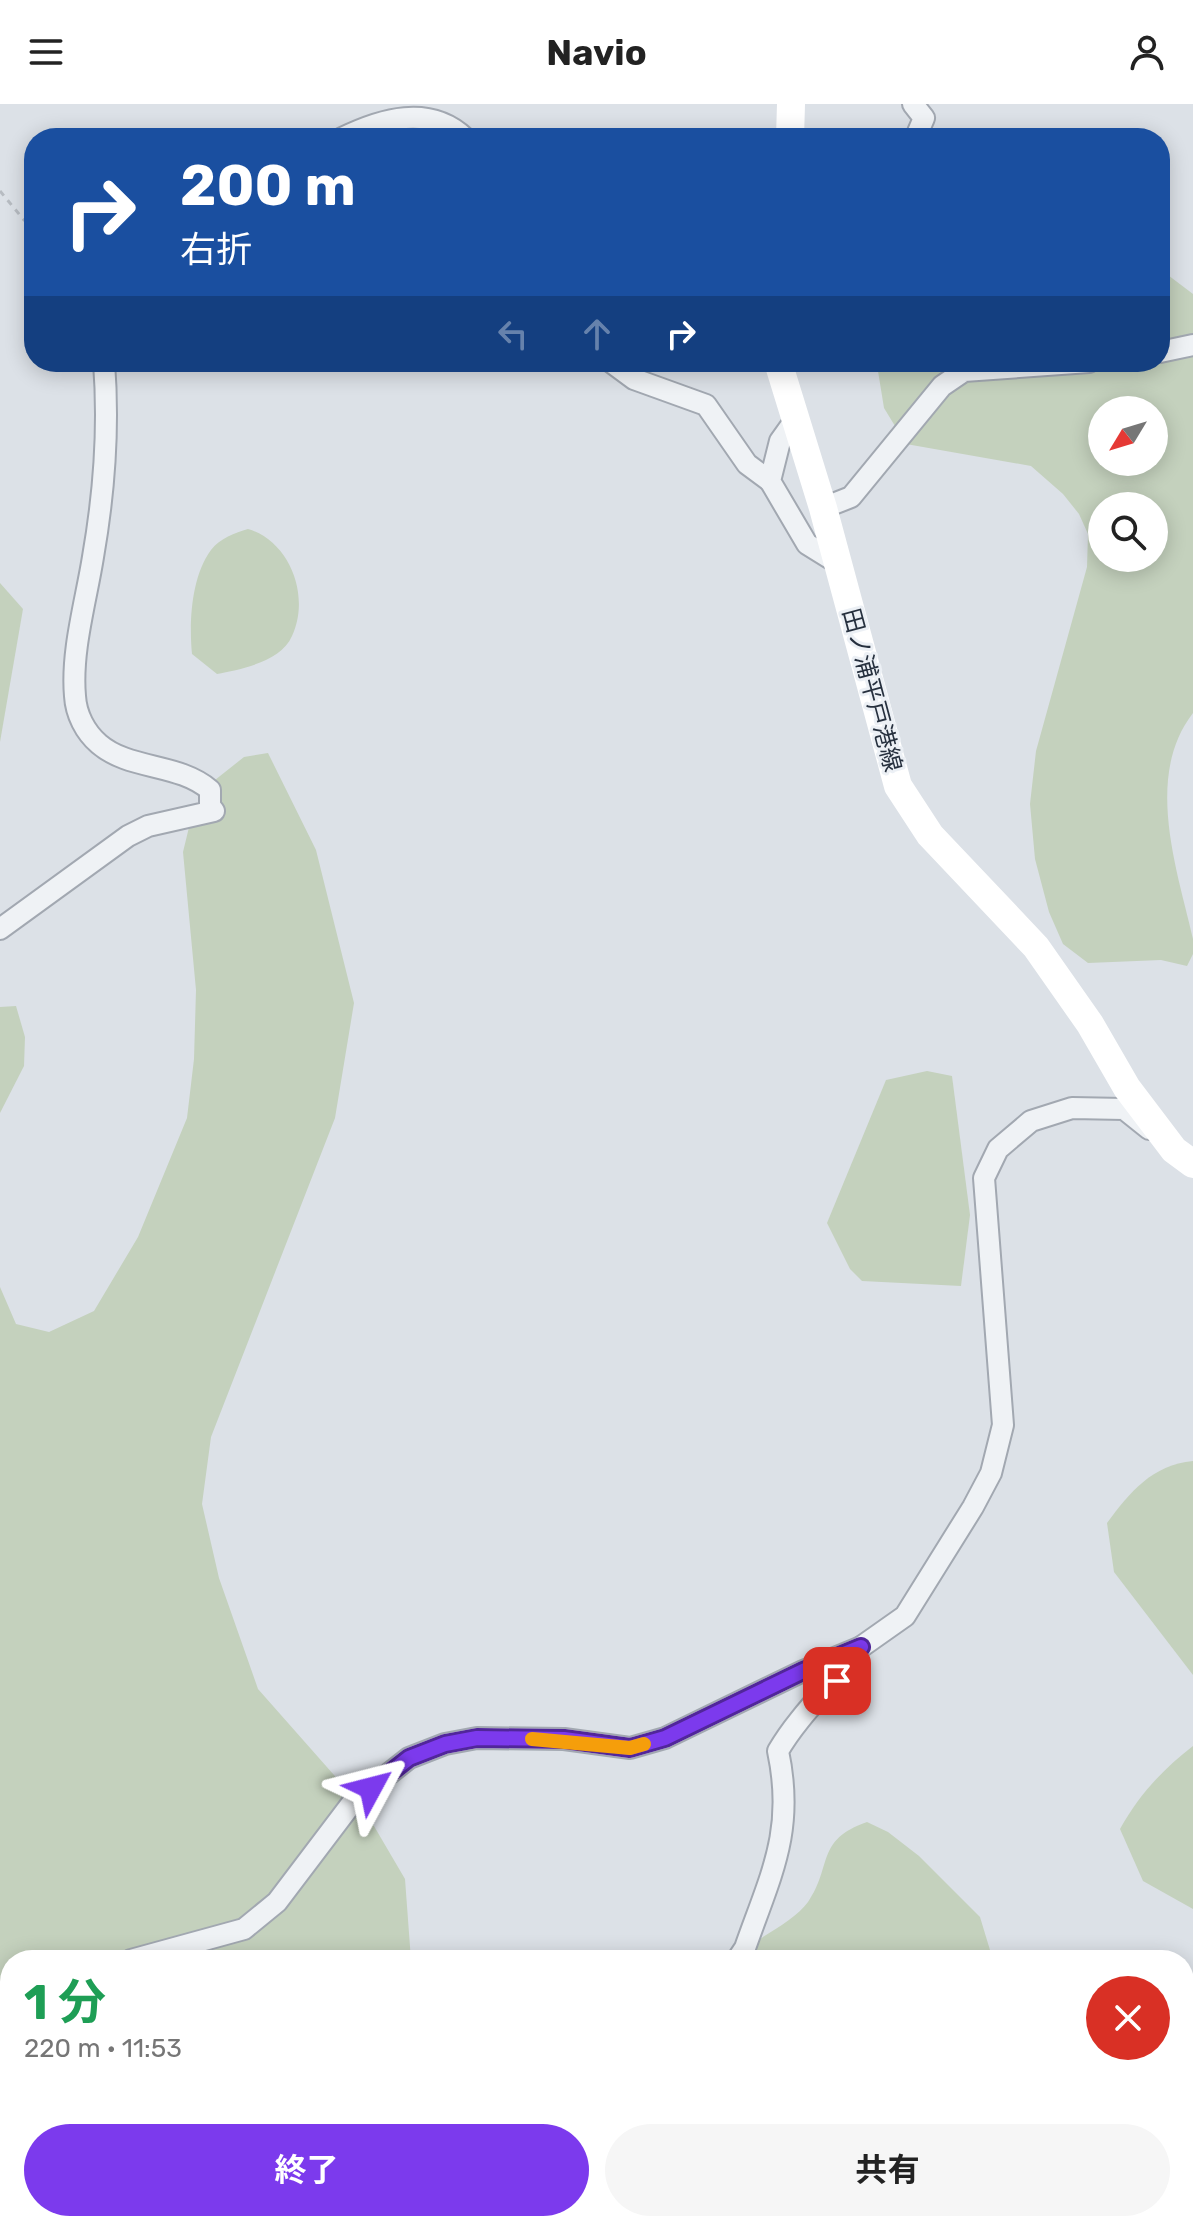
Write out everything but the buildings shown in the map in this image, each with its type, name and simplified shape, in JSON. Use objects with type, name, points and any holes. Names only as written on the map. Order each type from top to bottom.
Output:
[{"type":"main road","points":[[790,128],[791,104]]},
{"type":"main road","name":"田ノ浦平戸港線","points":[[781,372],[823,508],[898,786],[930,835],[1036,947],[1090,1024],[1127,1088],[1183,1157]]},
{"type":"street","points":[[913,104],[924,118],[920,128]]},
{"type":"street","points":[[369,128],[405,115],[451,128]]},
{"type":"street","points":[[1170,350],[1193,345]]},
{"type":"street","points":[[0,929],[128,836],[148,826],[214,811],[210,806],[210,790],[198,779],[117,754],[99,744],[80,720],[75,671],[98,530],[107,399],[105,372]]},
{"type":"street","points":[[625,372],[634,379],[706,405],[747,464],[770,481],[807,544],[836,562]]},
{"type":"street","points":[[823,508],[851,497],[956,372]]},
{"type":"street","points":[[770,481],[780,441],[795,420]]},
{"type":"street","points":[[167,1950],[244,1929],[277,1902],[352,1803],[409,1758],[445,1744],[477,1738],[564,1739],[630,1748],[665,1738],[803,1671],[861,1647],[905,1616],[991,1473],[1003,1425],[984,1178],[998,1149],[1031,1121],[1072,1108],[1124,1109],[1183,1157]]},
{"type":"street","points":[[744,1950],[785,1826],[786,1792],[778,1751],[791,1729],[837,1681],[861,1647]]},
{"type":"path","points":[[0,191],[24,220]]},
{"type":"green space","points":[[1170,277],[1193,294],[1193,713],[1178,738],[1170,765],[1167,794],[1173,853],[1193,939],[1193,954],[1187,966],[1161,960],[1088,963],[1063,944],[1049,912],[1035,859],[1030,804],[1036,751],[1087,567],[1088,534],[1079,514],[1063,494],[1031,466],[906,444],[884,408],[878,372],[1170,372]]},
{"type":"green space","points":[[248,529],[262,535],[285,557],[297,587],[297,620],[287,645],[279,652],[259,663],[217,674],[192,654],[191,615],[195,587],[211,550],[228,536]]},
{"type":"green space","points":[[0,583],[23,609],[0,742]]},
{"type":"green space","points":[[268,753],[316,850],[354,1003],[335,1118],[211,1437],[202,1504],[219,1578],[258,1689],[364,1809],[405,1879],[410,1950],[0,1950],[0,1287],[16,1324],[49,1332],[94,1311],[138,1237],[187,1118],[194,1059],[196,990],[183,852],[191,819],[215,780],[244,757]]},
{"type":"green space","points":[[16,1006],[25,1037],[24,1066],[0,1113],[0,1007]]},
{"type":"green space","points":[[927,1071],[952,1076],[970,1215],[961,1286],[862,1281],[850,1269],[827,1223],[886,1080]]},
{"type":"green space","points":[[1193,1461],[1193,1675],[1114,1572],[1107,1523],[1124,1501],[1154,1474]]},
{"type":"green space","points":[[1193,1746],[1193,1909],[1143,1881],[1120,1829],[1152,1784]]},
{"type":"green space","points":[[867,1822],[888,1832],[919,1856],[980,1917],[990,1950],[743,1950],[801,1910],[816,1889],[832,1846],[851,1829]]},
{"type":"slow traffic","points":[[532,1739],[564,1739],[630,1748],[644,1744]]},
{"type":"route","points":[[371,1788],[409,1758],[445,1744],[477,1738],[564,1739],[630,1748],[665,1738],[803,1671],[861,1647],[837,1681]]}]
